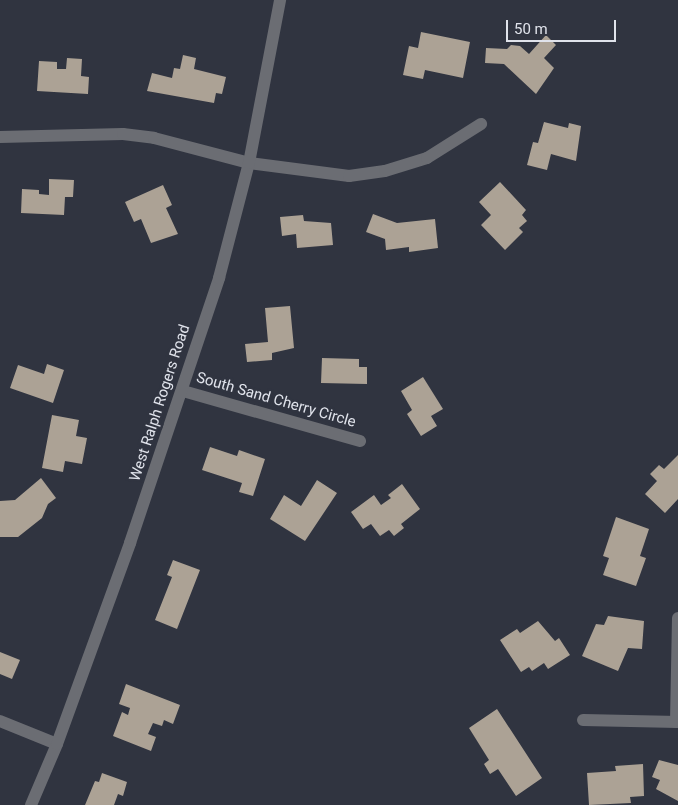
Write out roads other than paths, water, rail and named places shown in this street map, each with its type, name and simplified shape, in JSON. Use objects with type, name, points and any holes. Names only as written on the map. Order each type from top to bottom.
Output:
[{"type":"street","name":"West Ralph Rogers Road","points":[[31,805],[57,744],[183,391],[219,278],[249,163],[280,0]]},
{"type":"street","points":[[0,137],[123,134],[154,138],[249,163],[349,176],[385,171],[427,158],[481,124]]},
{"type":"street","name":"South Sand Cherry Circle","points":[[183,391],[360,441]]},
{"type":"street","points":[[583,720],[677,722],[678,618]]},
{"type":"street","points":[[0,722],[57,744]]}]
